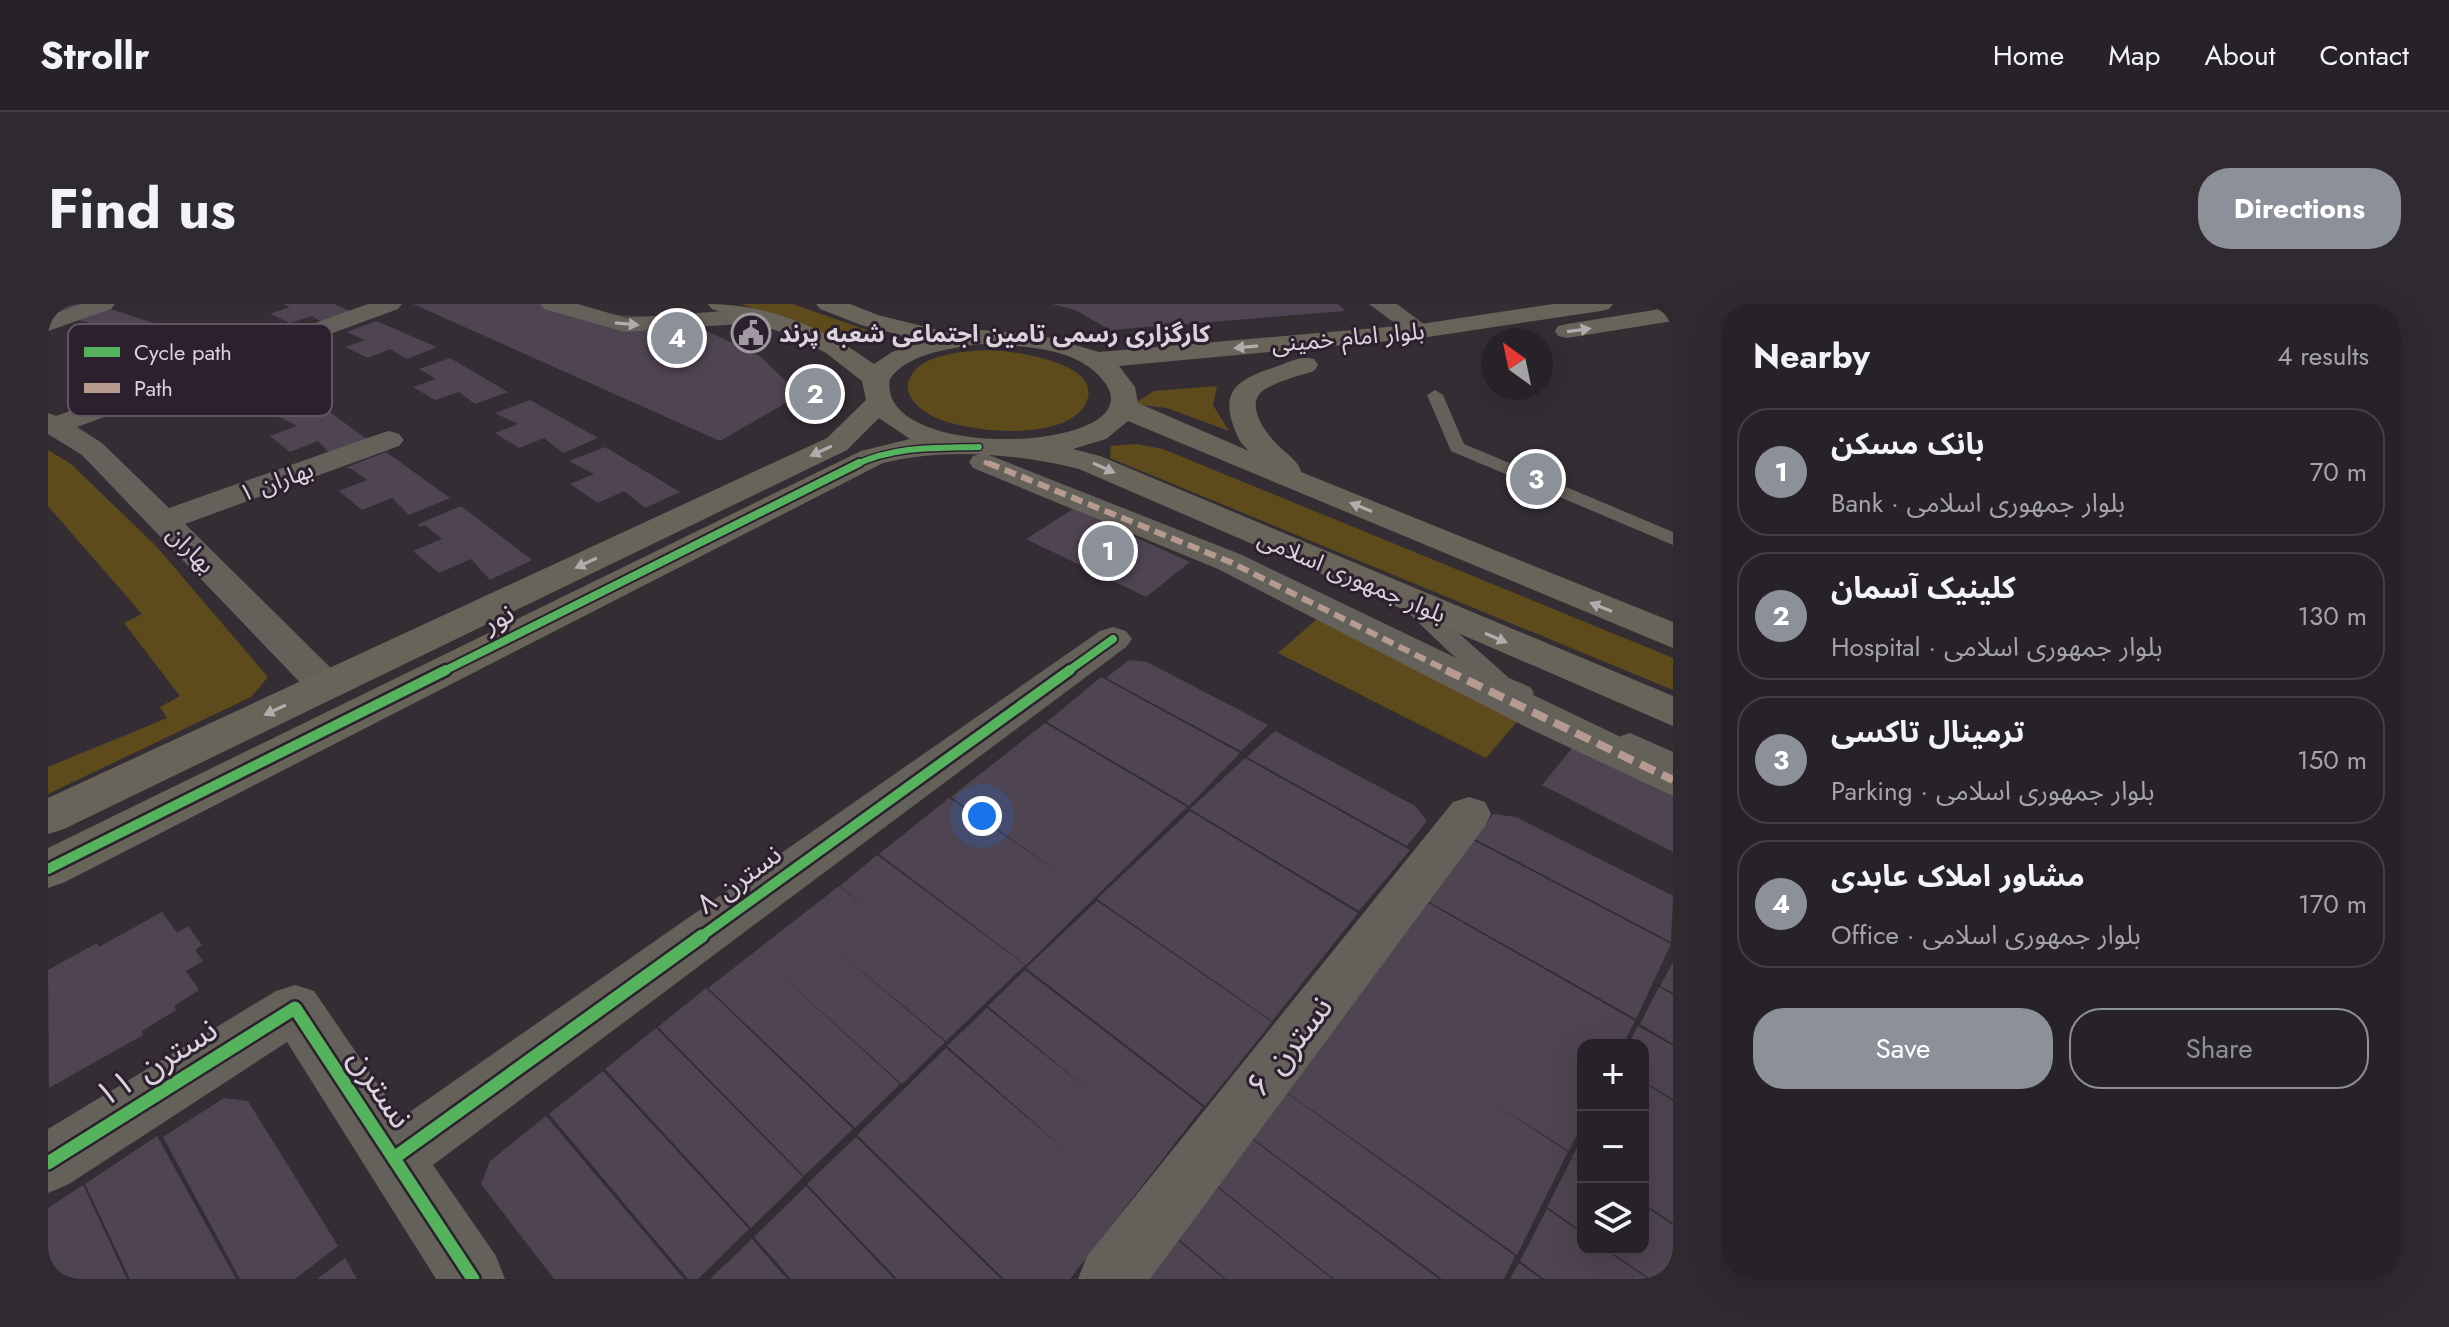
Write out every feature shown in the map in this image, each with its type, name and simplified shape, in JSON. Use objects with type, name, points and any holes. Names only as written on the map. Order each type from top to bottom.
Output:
[{"type":"main road","points":[[720,304],[805,332],[835,348],[879,390],[893,417],[915,430],[981,455],[1063,444],[1092,434],[1113,422],[1132,396]]},
{"type":"main road","points":[[828,304],[870,320],[950,340],[1013,338],[1044,343],[1095,360],[1116,377],[1150,421],[1673,636]]},
{"type":"main road","name":"بلوار امام خمینی","points":[[1095,360],[1421,331],[1601,304]]},
{"type":"main road","points":[[1553,332],[1673,314]]},
{"type":"main road","name":"نور","points":[[48,817],[837,444],[879,390],[887,365],[903,354],[950,340]]},
{"type":"main road","name":"بلوار امام خمینی","points":[[1232,375],[1481,343]]},
{"type":"main road","points":[[1301,483],[1252,438],[1242,411],[1244,395],[1255,383],[1305,365]]},
{"type":"main road","name":"نور","points":[[48,869],[872,457],[907,448],[981,455]]},
{"type":"main road","name":"بلوار جمهوری اسلامی","points":[[1029,448],[1089,462],[1673,712]]},
{"type":"street","points":[[48,324],[103,304]]},
{"type":"street","points":[[332,325],[390,304]]},
{"type":"street","points":[[552,304],[625,325],[754,316]]},
{"type":"street","points":[[1381,304],[1421,331]]},
{"type":"street","points":[[51,424],[74,416]]},
{"type":"street","name":"بهاران","points":[[51,424],[92,449],[326,686]]},
{"type":"street","name":"بهاران ۱","points":[[163,521],[389,440]]},
{"type":"street","points":[[981,455],[1230,562],[1673,780]]},
{"type":"street","name":"نسترن ۸","points":[[394,1158],[1113,639]]},
{"type":"street","name":"نسترن ۶","points":[[1110,1279],[1469,814]]},
{"type":"street","name":"نسترن","points":[[295,1008],[473,1279]]},
{"type":"street","name":"نسترن ۱۱","points":[[48,1163],[295,1008]]},
{"type":"lane","points":[[1435,395],[1457,447],[1673,539]]},
{"type":"lane","points":[[1410,602],[1501,683],[1673,762]]},
{"type":"shaded area","points":[[741,304],[792,304],[867,330],[845,341]]},
{"type":"shaded area","points":[[993,350],[1038,357],[1071,369],[1083,378],[1088,389],[1086,403],[1075,416],[1058,424],[1014,431],[947,422],[927,413],[912,398],[908,384],[913,373],[931,359]]},
{"type":"shaded area","points":[[1217,386],[1213,405],[1229,431],[1167,408],[1134,404],[1154,391]]},
{"type":"shaded area","points":[[1136,444],[1163,449],[1673,658],[1673,690],[1110,458],[1111,446]]},
{"type":"shaded area","points":[[48,450],[71,464],[156,546],[268,677],[251,697],[48,794],[48,767],[167,718],[160,707],[180,696],[124,623],[142,614],[48,506]]},
{"type":"shaded area","points":[[1317,619],[1522,716],[1486,758],[1278,653]]},
{"type":"building","points":[[48,304],[88,304],[59,315],[50,313],[53,312],[48,310]]},
{"type":"building","points":[[283,304],[334,304],[357,314],[325,324],[312,316],[290,323],[270,314],[290,307]]},
{"type":"building","points":[[413,304],[555,304],[590,314],[679,318],[760,356],[800,395],[720,441]]},
{"type":"building","points":[[1052,304],[1338,304],[1345,311],[1110,330],[1075,310]]},
{"type":"building","points":[[107,308],[157,324],[92,324],[76,319]]},
{"type":"building","points":[[376,321],[437,347],[407,359],[390,349],[368,358],[345,347],[365,340],[347,332]]},
{"type":"building","points":[[450,358],[508,392],[475,404],[459,392],[435,400],[413,387],[436,379],[419,369]]},
{"type":"building","points":[[530,400],[598,438],[563,453],[544,438],[519,448],[495,433],[518,424],[495,413]]},
{"type":"building","points":[[332,414],[371,442],[332,456],[318,441],[290,452],[270,436],[297,426],[277,416]]},
{"type":"building","points":[[605,447],[680,492],[645,508],[624,491],[598,503],[570,484],[594,474],[569,461]]},
{"type":"building","points":[[386,452],[450,498],[409,515],[392,498],[362,510],[339,491],[367,480],[352,469],[345,468]]},
{"type":"building","points":[[461,506],[532,560],[490,580],[471,559],[439,573],[413,551],[442,539],[425,525],[421,527],[418,524]]},
{"type":"building","points":[[1073,509],[1190,562],[1146,597],[1026,539]]},
{"type":"building","points":[[1129,660],[1147,662],[1268,725],[1241,751],[1106,678]]},
{"type":"building","points":[[1101,677],[1240,753],[1189,806],[1047,722]]},
{"type":"building","points":[[1045,723],[1187,807],[1026,965],[879,854],[949,798],[1069,879],[951,797]]},
{"type":"building","points":[[1275,731],[1415,806],[1427,821],[1407,846],[1247,757]]},
{"type":"building","points":[[1577,742],[1673,788],[1673,852],[1542,785]]},
{"type":"building","points":[[1245,758],[1410,850],[1359,911],[1190,809]]},
{"type":"building","points":[[1190,811],[1358,913],[1272,1021],[1097,899]]},
{"type":"building","points":[[1493,814],[1516,817],[1673,896],[1671,942],[1475,839]]},
{"type":"building","points":[[1469,838],[1671,944],[1636,1019],[1426,900]]},
{"type":"building","points":[[877,855],[1025,965],[946,1041],[834,948],[945,1042],[902,1084],[764,960],[900,1084],[855,1128],[708,988],[839,886],[872,913],[840,886]]},
{"type":"building","points":[[1097,901],[1272,1022],[1205,1106],[1026,968]]},
{"type":"building","points":[[1425,901],[1635,1021],[1626,1039],[1577,1039],[1577,1134],[1569,1151],[1481,1095],[1568,1152],[1517,1255],[1285,1091]]},
{"type":"building","points":[[162,912],[177,933],[188,926],[202,945],[195,950],[203,961],[186,971],[199,990],[174,1006],[176,1010],[142,1031],[143,1035],[49,1088],[48,970],[97,943],[99,947]]},
{"type":"building","points":[[1673,962],[1673,993],[1660,986]]},
{"type":"building","points":[[1025,970],[1203,1107],[1070,1279],[1004,1279],[857,1135],[946,1048],[1078,1161],[947,1046],[987,1008],[1093,1094],[988,1006]]},
{"type":"building","points":[[1659,987],[1673,995],[1673,1044],[1640,1024]]},
{"type":"building","points":[[706,988],[853,1129],[804,1176],[658,1027]]},
{"type":"building","points":[[1638,1026],[1673,1046],[1673,1099],[1649,1085],[1649,1039],[1631,1039]]},
{"type":"building","points":[[656,1028],[803,1177],[751,1228],[605,1069]]},
{"type":"building","points":[[603,1071],[749,1229],[698,1279],[688,1279],[549,1114]]},
{"type":"building","points":[[1649,1086],[1673,1101],[1673,1223],[1649,1207]]},
{"type":"building","points":[[1284,1091],[1515,1256],[1504,1279],[1442,1279],[1251,1137]]},
{"type":"building","points":[[224,1098],[248,1101],[338,1246],[295,1279],[240,1279],[163,1137]]},
{"type":"building","points":[[546,1116],[684,1279],[554,1279],[481,1184],[490,1161]]},
{"type":"building","points":[[157,1136],[236,1279],[130,1279],[85,1184]]},
{"type":"building","points":[[856,1137],[1001,1279],[897,1279],[807,1184]]},
{"type":"building","points":[[1249,1137],[1439,1279],[1334,1279],[1215,1184]]},
{"type":"building","points":[[1572,1158],[1577,1161],[1577,1228],[1547,1207]]},
{"type":"building","points":[[1213,1184],[1332,1279],[1226,1279],[1175,1236]]},
{"type":"building","points":[[83,1185],[127,1279],[48,1279],[48,1208]]},
{"type":"building","points":[[806,1186],[894,1279],[791,1279],[754,1237]]},
{"type":"building","points":[[1547,1209],[1577,1230],[1577,1255],[1613,1255],[1648,1279],[1544,1279],[1520,1261]]},
{"type":"building","points":[[1649,1209],[1673,1225],[1673,1279],[1650,1279],[1616,1255],[1649,1255]]},
{"type":"building","points":[[1174,1237],[1224,1279],[1143,1279]]},
{"type":"building","points":[[752,1239],[787,1279],[710,1279]]},
{"type":"building","points":[[345,1258],[357,1279],[317,1279]]},
{"type":"building","points":[[1519,1263],[1541,1279],[1510,1279]]},
{"type":"marked path","points":[[984,462],[1230,562],[1673,780]]},
{"type":"cycle path","points":[[48,869],[872,457],[907,448],[979,447]]},
{"type":"cycle path","points":[[394,1158],[1113,639]]},
{"type":"cycle path","points":[[48,1163],[295,1008],[473,1279]]},
{"type":"place","name":"کارگزاری رسمی تامین اجتماعی شعبه پرند","points":[[751,333]]},
{"type":"place","name":"مشاور املاک عابدی","points":[[677,338]]},
{"type":"place","name":"کلینیک آسمان","points":[[815,394]]},
{"type":"place","name":"ترمینال تاکسی","points":[[1536,479]]},
{"type":"place","name":"بانک مسکن","points":[[1108,551]]}]
